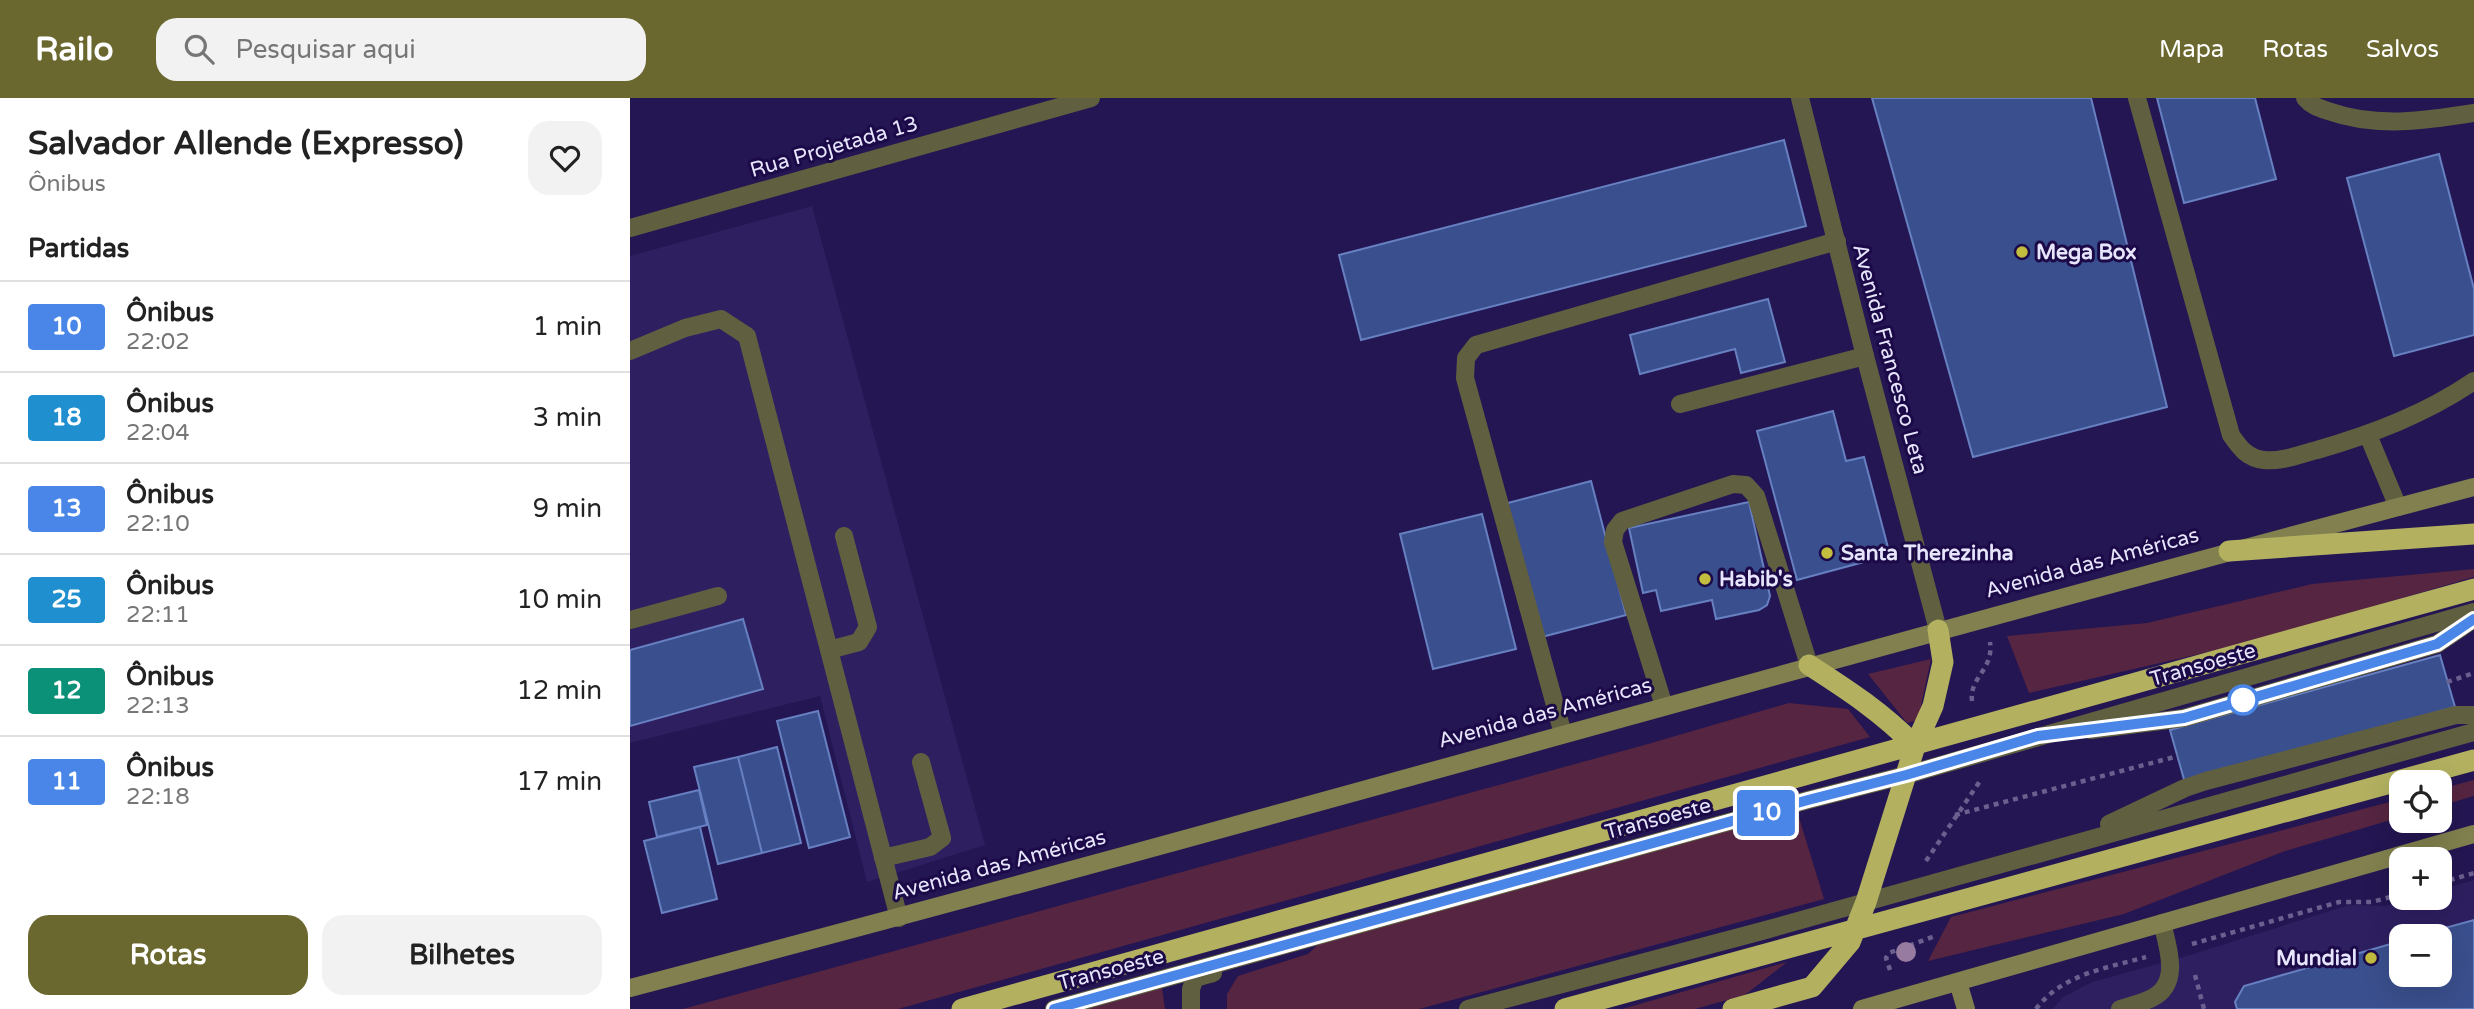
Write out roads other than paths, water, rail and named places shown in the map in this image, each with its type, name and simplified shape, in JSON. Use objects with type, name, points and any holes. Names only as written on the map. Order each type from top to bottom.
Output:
[{"type":"highway","points":[[2229,551],[2474,534]]},
{"type":"highway","points":[[962,1009],[2474,589]]},
{"type":"highway","points":[[1733,1009],[1812,986],[1836,961],[1856,930],[1915,746],[1933,706],[1940,682],[1943,662],[1938,630]]},
{"type":"highway","points":[[1809,666],[1866,702],[1891,721],[1915,746]]},
{"type":"highway","points":[[1565,1009],[2474,760]]},
{"type":"main road","name":"Avenida das Américas","points":[[630,988],[899,918],[1938,630],[2474,487]]},
{"type":"main road","points":[[1862,1009],[2474,834]]},
{"type":"main road","points":[[1958,982],[1966,1009]]},
{"type":"street","name":"Rua Projetada 13","points":[[630,228],[1091,98]]},
{"type":"street","name":"Avenida Francesco Leta","points":[[1800,98],[1938,630]]},
{"type":"street","points":[[2137,98],[2231,435],[2244,453],[2264,460],[2286,458],[2368,435],[2447,400],[2474,381]]},
{"type":"street","points":[[2305,98],[2311,105],[2345,117],[2378,122],[2427,121],[2474,113]]},
{"type":"street","points":[[1563,734],[1465,378],[1466,358],[1476,345],[1836,241]]},
{"type":"street","points":[[630,351],[685,328],[721,319],[747,335],[899,918]]},
{"type":"street","points":[[1681,404],[1866,356]]},
{"type":"street","points":[[2368,435],[2398,507]]},
{"type":"street","points":[[1664,706],[1614,542],[1615,530],[1622,521],[1733,484],[1746,485],[1756,496],[1809,666]]},
{"type":"street","points":[[829,650],[859,642],[868,627],[844,536]]},
{"type":"street","points":[[630,620],[718,596]]},
{"type":"street","name":"Transoeste","points":[[1054,1009],[1906,775],[2474,612]]},
{"type":"street","points":[[2038,736],[2184,718],[2437,644],[2474,620]]},
{"type":"street","points":[[2068,844],[2185,788],[2206,781],[2456,715],[2474,715]]},
{"type":"street","points":[[1468,1009],[1866,902],[2474,732]]},
{"type":"street","points":[[883,858],[930,847],[942,838],[921,762]]},
{"type":"street","points":[[2120,1009],[2152,998],[2163,990],[2169,979],[2168,951],[2162,923]]},
{"type":"street","points":[[1191,1009],[1191,989],[1195,978],[1302,948],[1317,936]]},
{"type":"place","name":"Mega Box","points":[[2022,252]]},
{"type":"place","name":"Santa Therezinha","points":[[1827,553]]},
{"type":"place","name":"Habib's","points":[[1705,579]]},
{"type":"place","name":"Mundial","points":[[2371,958]]}]
